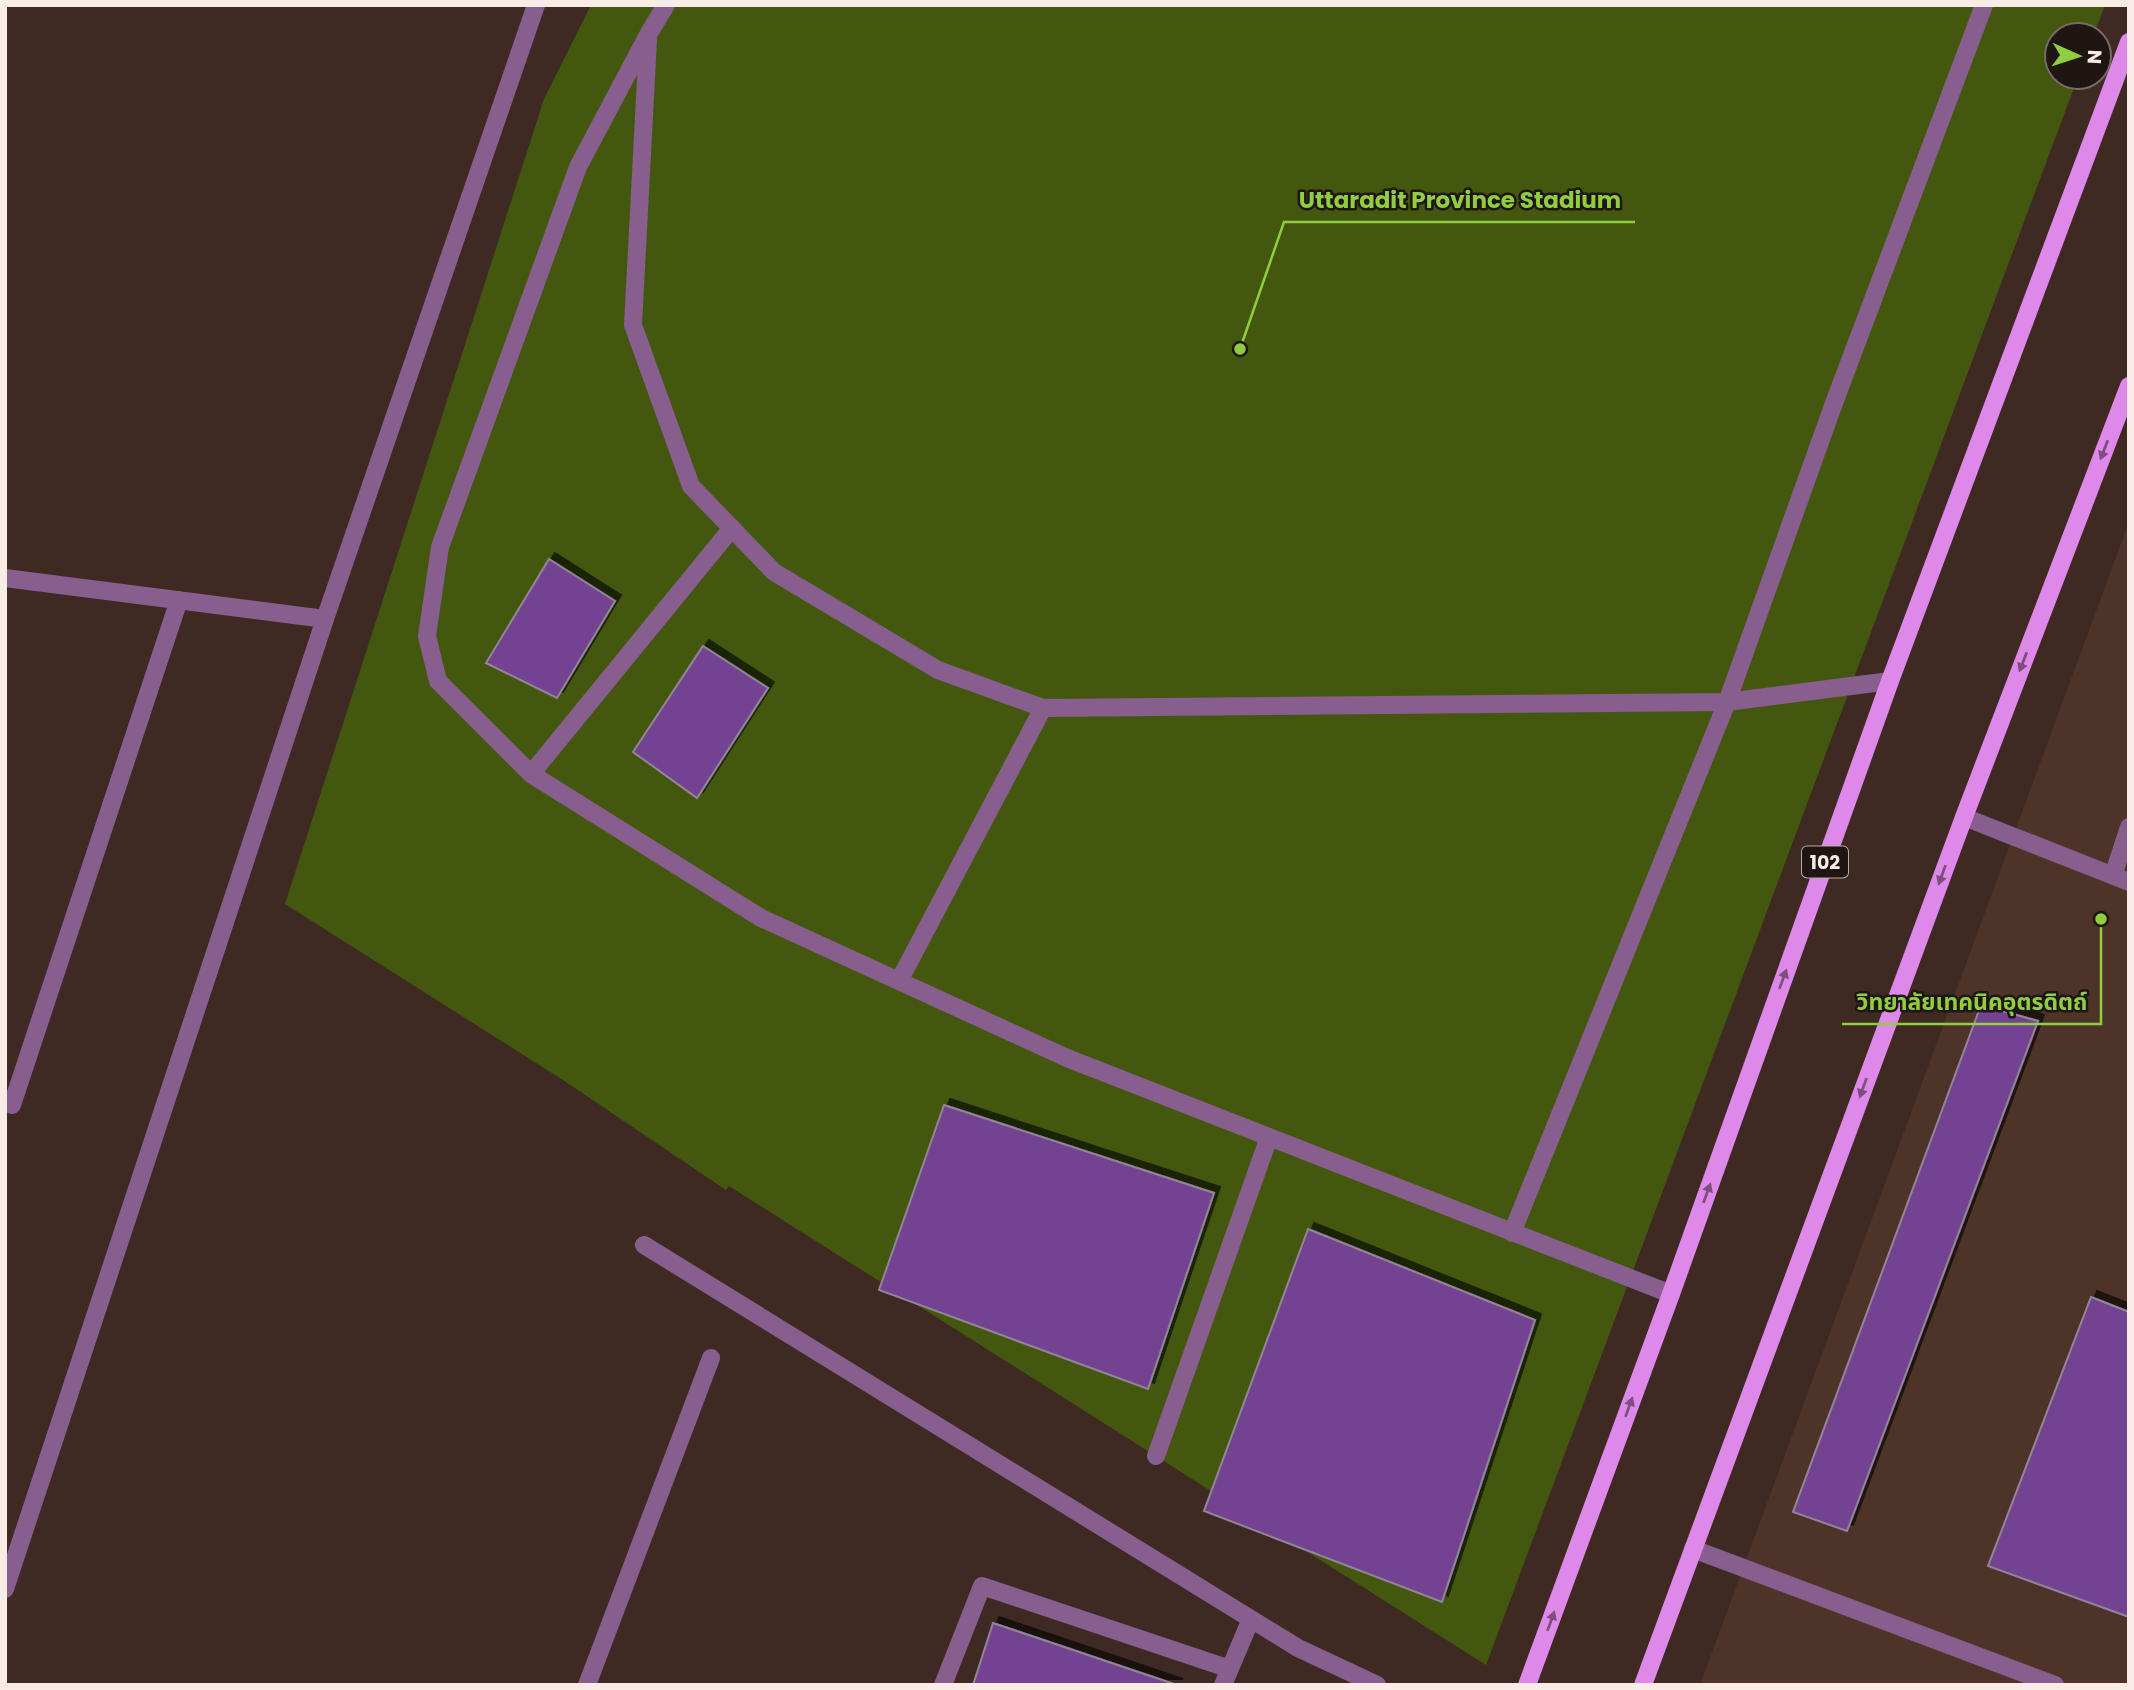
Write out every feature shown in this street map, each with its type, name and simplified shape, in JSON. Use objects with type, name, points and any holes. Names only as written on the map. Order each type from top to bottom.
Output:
[{"type":"main road","name":"102","points":[[1527,1685],[1671,1294],[1890,681],[2129,42]]},
{"type":"main road","points":[[1643,1685],[1964,817],[2129,386]]},
{"type":"street","points":[[5,1589],[325,619],[536,5]]},
{"type":"street","points":[[666,5],[578,167],[440,547],[427,636],[438,681],[531,774],[761,918],[1067,1058],[1671,1294]]},
{"type":"street","points":[[1511,1233],[1727,702],[1839,390],[1983,5]]},
{"type":"street","points":[[649,33],[633,325],[691,486],[774,572],[938,670],[1043,708],[1727,702],[1890,681]]},
{"type":"street","points":[[531,774],[732,528]]},
{"type":"street","points":[[5,578],[325,619]]},
{"type":"street","points":[[12,1105],[178,600]]},
{"type":"street","points":[[899,981],[1043,708]]},
{"type":"street","points":[[1964,817],[2121,879],[2129,827]]},
{"type":"street","points":[[1156,1456],[1269,1137]]},
{"type":"street","points":[[644,1245],[1298,1648],[1377,1685]]},
{"type":"street","points":[[587,1685],[711,1358]]},
{"type":"street","points":[[1693,1549],[2055,1685]]},
{"type":"street","points":[[943,1685],[982,1586],[1227,1677],[1251,1619]]},
{"type":"shaded area","points":[[2129,522],[2129,1685],[1700,1685]]},
{"type":"green space","points":[[591,5],[2105,5],[2099,21],[2043,21],[2043,91],[2073,91],[1486,1665],[729,1186],[726,1190],[563,1080],[285,904],[544,99]]},
{"type":"building","points":[[549,559],[615,601],[557,698],[486,663]]},
{"type":"building","points":[[703,646],[768,688],[697,798],[633,752]]},
{"type":"building","points":[[1981,1005],[2038,1021],[1847,1531],[1793,1512]]},
{"type":"building","points":[[944,1105],[1214,1193],[1148,1389],[879,1290]]},
{"type":"building","points":[[1308,1229],[1535,1320],[1442,1602],[1204,1511]]},
{"type":"building","points":[[2091,1297],[2129,1312],[2129,1617],[1988,1566]]},
{"type":"building","points":[[993,1623],[1177,1685],[973,1685]]},
{"type":"place","name":"Uttaradit Province Stadium","points":[[1240,349]]},
{"type":"place","name":"วิทยาลัยเทคนิคอุตรดิตถ์","points":[[2101,919]]}]
